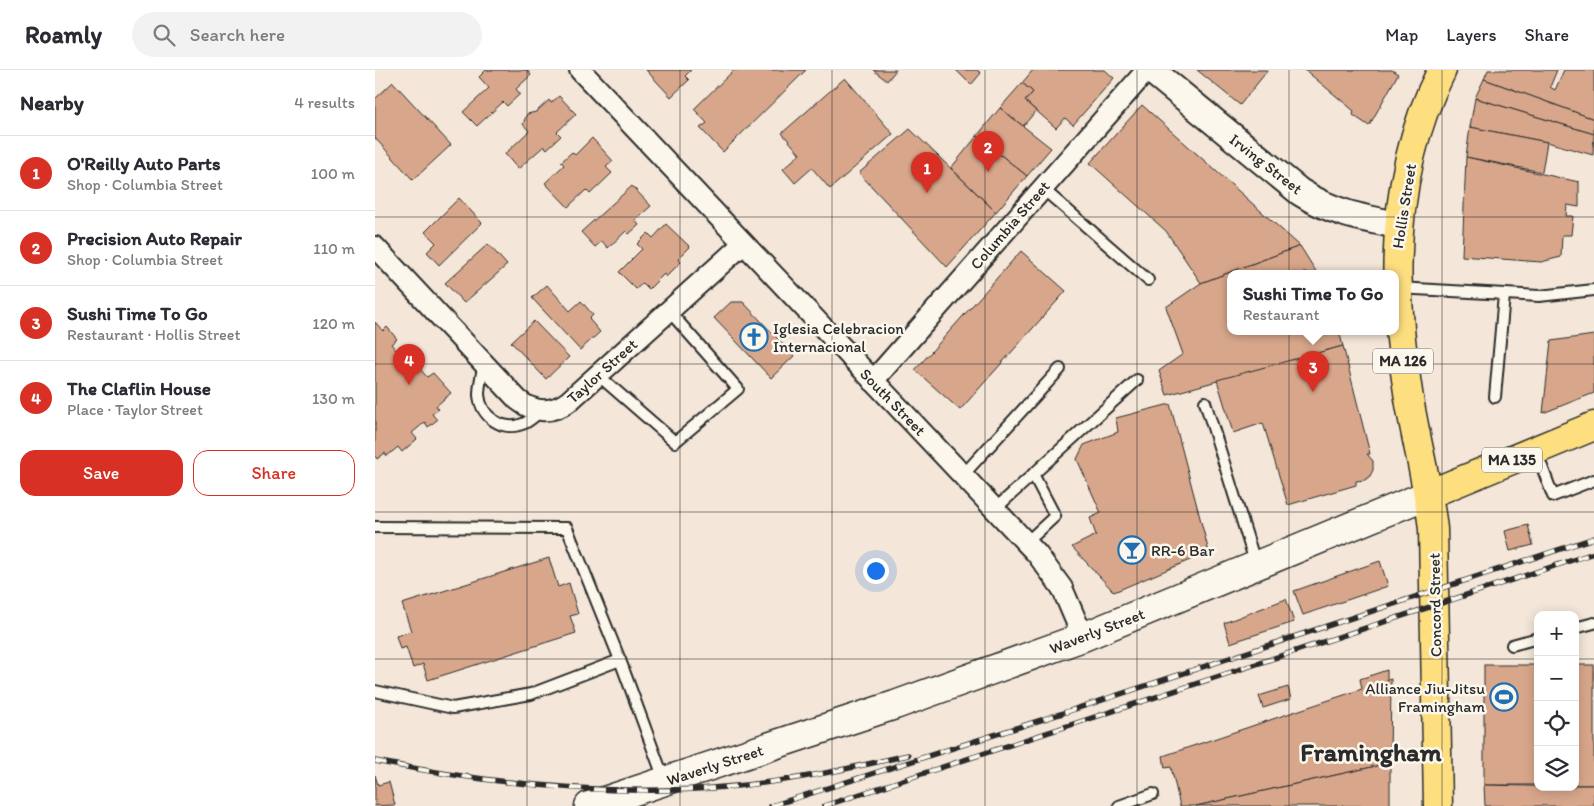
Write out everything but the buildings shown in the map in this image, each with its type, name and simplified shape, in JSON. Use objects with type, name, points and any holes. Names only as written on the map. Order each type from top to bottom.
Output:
[{"type":"main road","name":"Hollis Street","points":[[1397,270],[1398,225],[1413,152],[1427,104],[1442,70]]},
{"type":"main road","name":"Hollis Street","points":[[1399,307],[1408,393],[1429,494]]},
{"type":"main road","name":"Waverly Street","points":[[589,806],[904,702],[1083,637],[1594,426]]},
{"type":"main road","name":"Concord Street","points":[[1429,494],[1435,550],[1438,806]]},
{"type":"street","name":"South Street","points":[[580,70],[1027,542],[1045,563],[1062,588],[1083,637]]},
{"type":"street","name":"Columbia Street","points":[[873,381],[1042,188],[1149,70]]},
{"type":"street","name":"Irving Street","points":[[1149,70],[1283,180],[1311,199],[1341,213],[1398,225]]},
{"type":"street","name":"Taylor Street","points":[[541,411],[563,406],[743,244]]},
{"type":"street","points":[[375,247],[518,400],[528,407],[541,411]]},
{"type":"lane","points":[[1042,188],[1147,280]]},
{"type":"lane","points":[[1399,288],[1549,296],[1594,290]]},
{"type":"lane","points":[[1495,397],[1504,295]]},
{"type":"lane","points":[[598,376],[675,442],[738,389],[669,311]]},
{"type":"lane","points":[[484,363],[479,394],[482,408],[489,417],[500,424],[518,425],[541,411]]},
{"type":"lane","points":[[963,475],[1060,369]]},
{"type":"lane","points":[[995,509],[1137,380]]},
{"type":"lane","points":[[1205,402],[1257,566]]},
{"type":"lane","points":[[1536,450],[1553,496],[1594,480]]},
{"type":"lane","points":[[1027,542],[1055,516],[1033,474]]},
{"type":"lane","points":[[375,527],[567,528],[621,660],[665,781]]},
{"type":"lane","points":[[1579,627],[1594,623]]},
{"type":"lane","points":[[1512,644],[1534,639]]},
{"type":"lane","points":[[375,691],[453,708],[531,694],[621,660]]},
{"type":"lane","points":[[1119,806],[1153,794]]},
{"type":"railway","points":[[771,806],[1063,713],[1594,538]]},
{"type":"railway","points":[[824,806],[1594,553]]},
{"type":"railway","points":[[375,761],[471,777],[568,788],[666,790],[715,788],[781,781],[908,755]]},
{"type":"place","name":"Precision Auto Repair","points":[[988,172]]},
{"type":"place","name":"O'Reilly Auto Parts","points":[[927,193]]},
{"type":"place","name":"Iglesia Celebracion Internacional","points":[[754,337]]},
{"type":"place","name":"The Claflin House","points":[[409,385]]},
{"type":"place","name":"Sushi Time To Go","points":[[1313,392]]},
{"type":"place","name":"RR-6 Bar","points":[[1132,550]]},
{"type":"place","name":"Alliance Jiu-Jitsu Framingham","points":[[1504,697]]},
{"type":"district","name":"Framingham","points":[[1371,752]]}]
